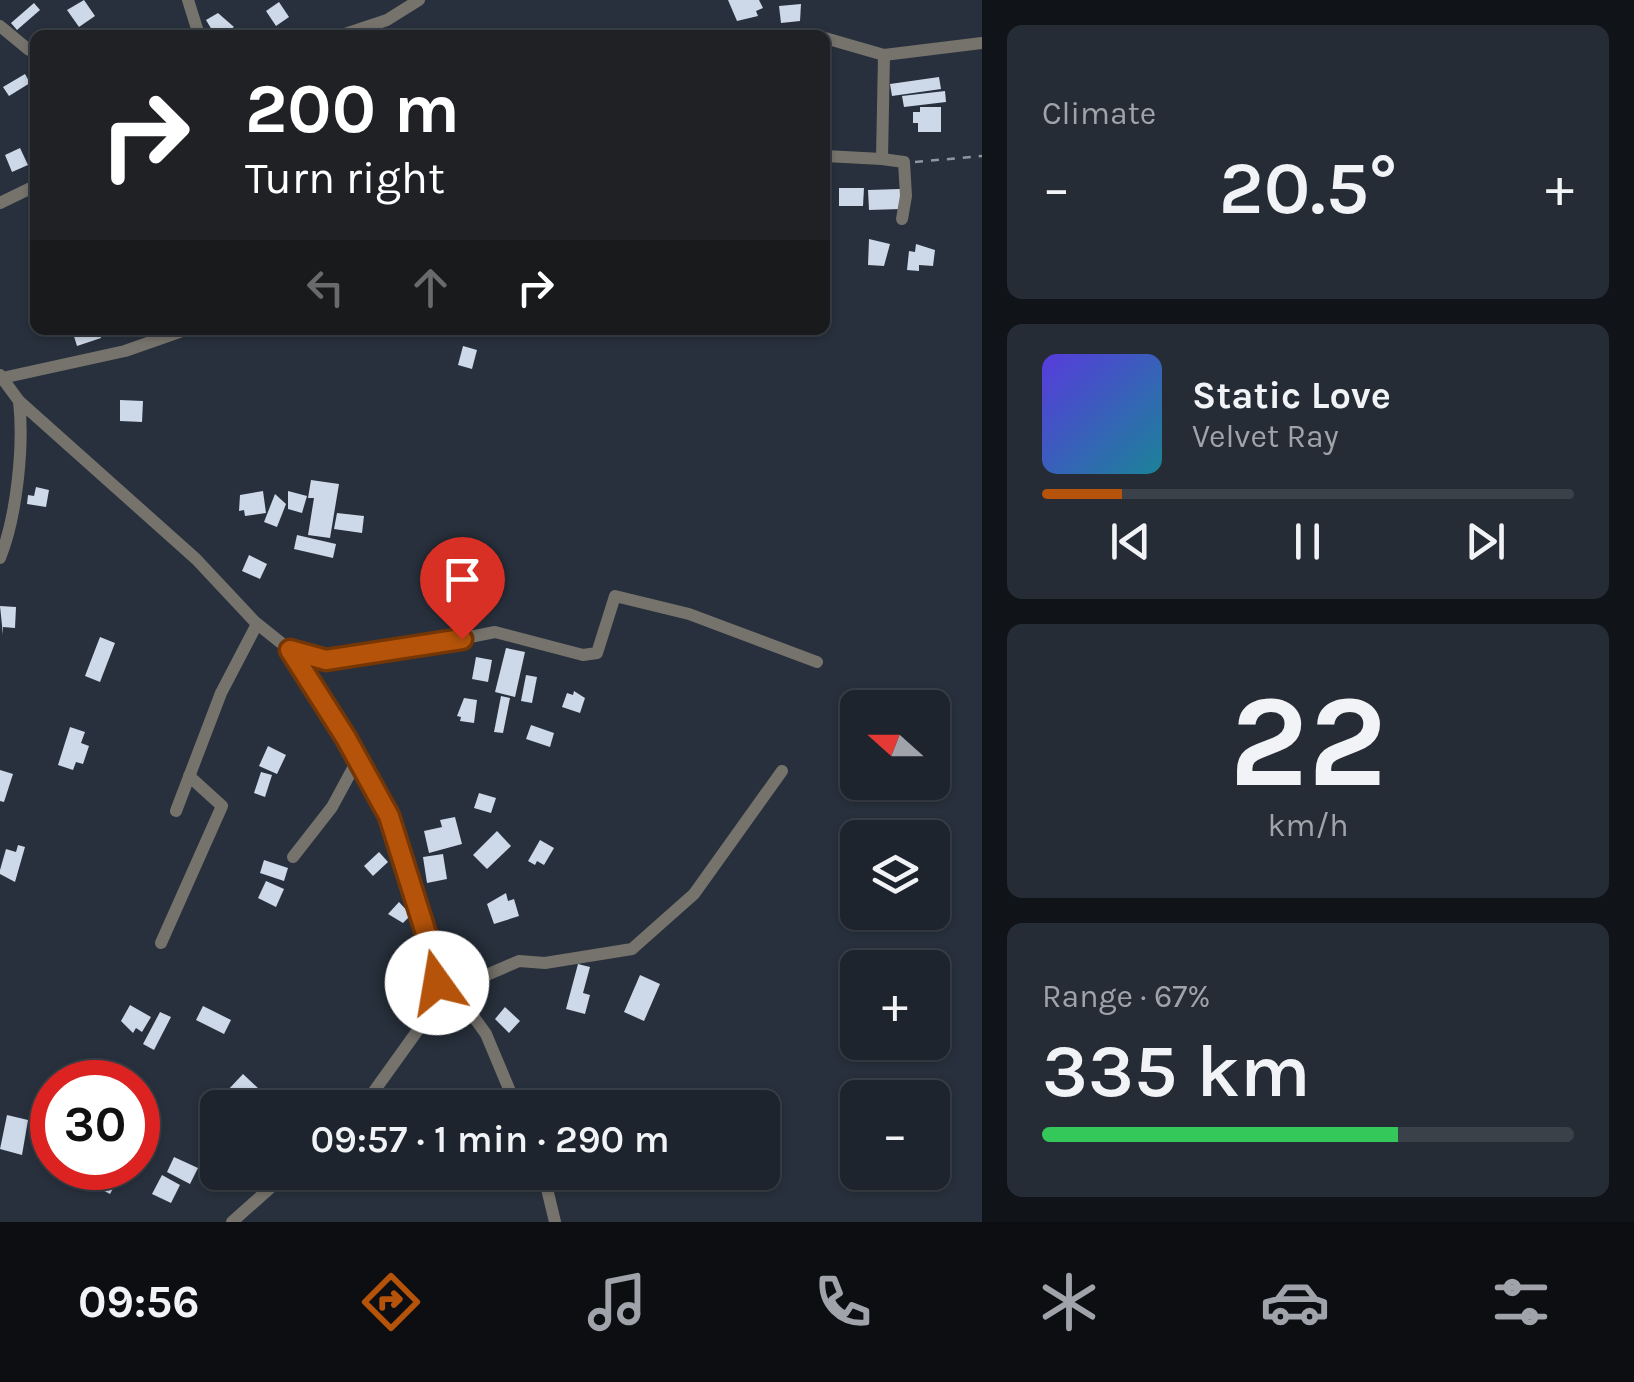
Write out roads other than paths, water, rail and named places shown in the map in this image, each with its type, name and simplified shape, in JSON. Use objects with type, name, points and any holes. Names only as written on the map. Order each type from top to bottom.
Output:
[{"type":"street","points":[[188,0],[197,30]]},
{"type":"street","points":[[359,30],[387,20],[419,0]]},
{"type":"street","points":[[0,26],[30,50]]},
{"type":"street","points":[[830,39],[884,55],[982,43]]},
{"type":"street","points":[[882,159],[884,55]]},
{"type":"street","points":[[830,156],[904,162],[906,196],[902,219]]},
{"type":"street","points":[[0,203],[30,188]]},
{"type":"street","points":[[171,335],[125,351],[1,377],[19,400],[196,559],[258,624],[290,650],[389,816],[435,962],[437,983],[433,1009],[375,1090]]},
{"type":"street","points":[[0,558],[7,540],[22,428],[19,400]]},
{"type":"street","points":[[290,650],[326,660],[496,632],[583,655],[597,654],[615,596],[690,614],[817,662]]},
{"type":"street","points":[[176,811],[220,693],[258,624]]},
{"type":"street","points":[[293,857],[332,806],[358,760]]},
{"type":"street","points":[[446,980],[476,980],[519,961],[546,964],[632,949],[694,894],[782,771]]},
{"type":"street","points":[[160,943],[222,806],[189,776]]},
{"type":"street","points":[[435,962],[486,1034],[509,1090]]},
{"type":"street","points":[[232,1222],[268,1190]]},
{"type":"street","points":[[547,1190],[554,1222]]}]
